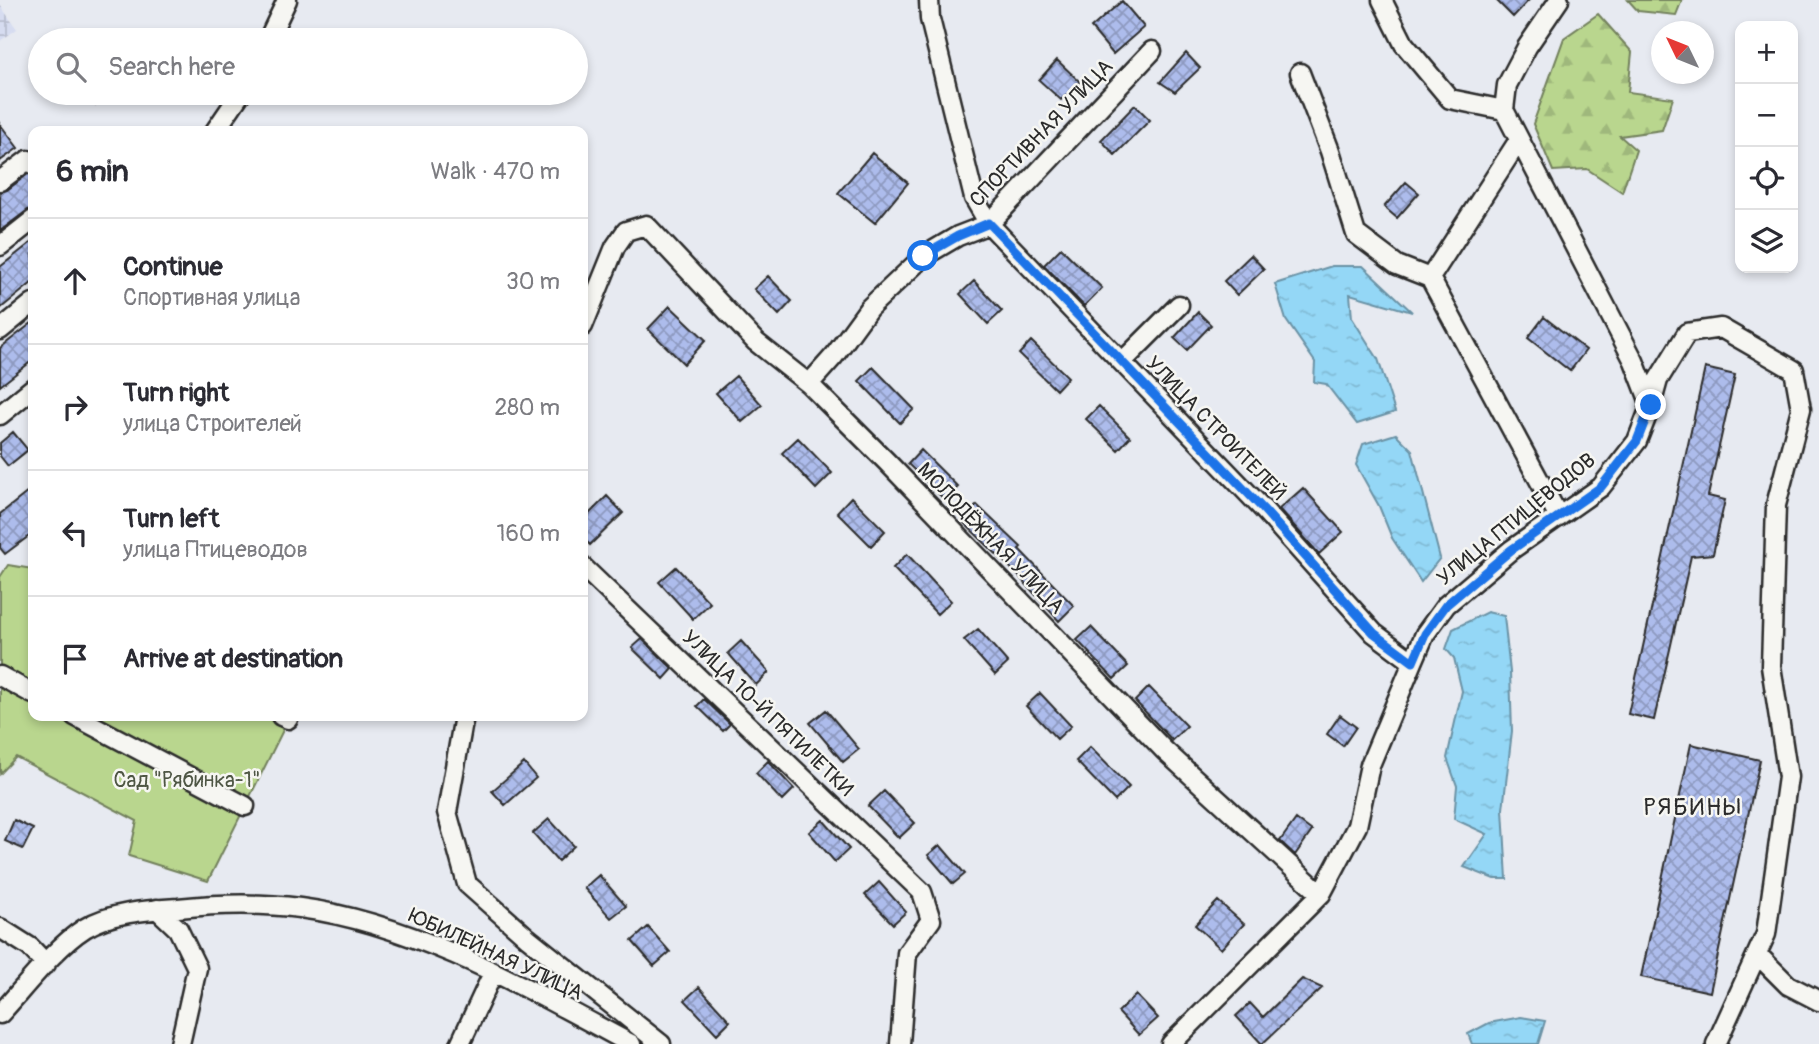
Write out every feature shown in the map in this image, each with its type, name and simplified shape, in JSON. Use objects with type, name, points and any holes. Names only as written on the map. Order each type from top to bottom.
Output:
[{"type":"street","points":[[274,28],[287,0]]},
{"type":"street","name":"УЛИЦА СТРОИТЕЛЕЙ","points":[[929,0],[930,19],[974,198],[989,223],[1263,509],[1374,633],[1413,662]]},
{"type":"street","points":[[1382,0],[1404,44],[1450,99],[1504,110]]},
{"type":"street","points":[[1559,0],[1527,47],[1507,85],[1504,110],[1634,361],[1651,405]]},
{"type":"street","name":"СПОРТИВНАЯ УЛИЦА","points":[[809,384],[834,356],[869,308],[923,256],[958,236],[989,223],[1152,51]]},
{"type":"street","points":[[1300,72],[1356,234],[1397,265],[1430,278],[1559,517]]},
{"type":"street","points":[[218,126],[233,105]]},
{"type":"street","points":[[1430,278],[1519,140]]},
{"type":"street","points":[[0,181],[28,160]]},
{"type":"street","points":[[0,246],[28,224]]},
{"type":"street","name":"МОЛОДЁЖНАЯ УЛИЦА","points":[[588,314],[615,247],[626,231],[646,225],[756,342],[809,384],[1165,751],[1321,894]]},
{"type":"street","points":[[1122,362],[1179,304]]},
{"type":"street","points":[[0,330],[28,307]]},
{"type":"street","name":"УЛИЦА ПТИЦЕВОДОВ","points":[[1171,1044],[1321,894],[1357,826],[1370,765],[1425,634],[1446,605],[1511,550],[1601,487],[1637,441],[1658,380],[1687,333],[1721,328],[1794,370],[1801,410],[1776,505],[1771,666],[1788,777],[1766,934],[1757,954]]},
{"type":"street","points":[[0,415],[28,392]]},
{"type":"street","name":"УЛИЦА 10-Й ПЯТИЛЕТКИ","points":[[588,572],[922,892],[931,920],[907,953],[900,1044]]},
{"type":"street","points":[[0,676],[28,691]]},
{"type":"street","points":[[84,721],[245,806]]},
{"type":"street","points":[[463,721],[447,811],[467,884],[528,938],[661,1044]]},
{"type":"street","name":"ЮБИЛЕЙНАЯ УЛИЦА","points":[[0,1014],[46,964],[86,928],[106,919],[157,909],[192,906],[298,908],[336,915],[428,943],[631,1044]]},
{"type":"street","points":[[157,909],[178,929],[197,968],[180,1044]]},
{"type":"street","points":[[0,928],[30,947],[46,964]]},
{"type":"street","points":[[1716,1044],[1757,954],[1788,985],[1819,1001]]},
{"type":"street","points":[[460,1044],[493,973]]},
{"type":"shaded area","points":[[0,5],[17,29],[0,41]]},
{"type":"green space","points":[[1628,0],[1682,0],[1676,15],[1638,11]]},
{"type":"green space","points":[[1598,14],[1632,52],[1628,92],[1673,98],[1662,130],[1620,136],[1636,150],[1622,192],[1587,169],[1553,171],[1533,124],[1564,38]]},
{"type":"green space","name":"Сад \"Рябинка-1\"","points":[[8,565],[28,568],[28,721],[288,721],[208,881],[129,856],[137,821],[16,757],[0,774],[0,577]]},
{"type":"water","points":[[1332,266],[1363,266],[1412,312],[1350,294],[1352,318],[1378,359],[1395,412],[1357,424],[1326,384],[1314,382],[1315,362],[1286,320],[1275,284]]},
{"type":"water","points":[[1396,434],[1412,450],[1440,558],[1421,582],[1392,538],[1379,506],[1356,465],[1363,444]]},
{"type":"water","points":[[1487,612],[1504,616],[1510,672],[1512,731],[1503,809],[1507,879],[1494,879],[1464,867],[1487,834],[1454,819],[1457,786],[1447,758],[1462,691],[1454,658],[1446,649],[1453,629]]},
{"type":"water","points":[[1521,1017],[1545,1021],[1538,1044],[1472,1044],[1468,1034],[1489,1023]]},
{"type":"building","points":[[1496,0],[1529,0],[1513,17]]},
{"type":"building","points":[[1122,1],[1144,27],[1113,54],[1091,28]]},
{"type":"building","points":[[1186,53],[1200,68],[1175,92],[1160,82]]},
{"type":"building","points":[[1057,60],[1080,82],[1061,100],[1039,80]]},
{"type":"building","points":[[1135,105],[1150,120],[1115,155],[1101,140]]},
{"type":"building","points":[[0,124],[18,148],[0,161]]},
{"type":"building","points":[[872,153],[908,183],[875,223],[838,193]]},
{"type":"building","points":[[28,174],[28,210],[0,231],[0,192],[7,190]]},
{"type":"building","points":[[1406,182],[1419,193],[1397,218],[1384,207]]},
{"type":"building","points":[[28,245],[28,286],[0,309],[0,267]]},
{"type":"building","points":[[1061,248],[1102,288],[1084,306],[1044,265]]},
{"type":"building","points":[[1251,255],[1264,269],[1237,295],[1224,281]]},
{"type":"building","points":[[768,276],[792,301],[779,315],[754,289]]},
{"type":"building","points":[[974,281],[1002,311],[988,324],[960,294]]},
{"type":"building","points":[[670,306],[706,340],[684,364],[648,329]]},
{"type":"building","points":[[1198,312],[1211,325],[1187,350],[1174,338]]},
{"type":"building","points":[[1544,317],[1586,350],[1570,371],[1528,338]]},
{"type":"building","points":[[28,326],[28,364],[0,386],[0,348]]},
{"type":"building","points":[[1031,341],[1068,377],[1056,390],[1019,354]]},
{"type":"building","points":[[873,367],[914,409],[900,423],[859,381]]},
{"type":"building","points":[[1705,368],[1735,375],[1708,496],[1725,500],[1713,554],[1691,556],[1654,720],[1628,714]]},
{"type":"building","points":[[736,376],[762,405],[742,422],[716,393]]},
{"type":"building","points":[[1099,406],[1130,437],[1118,450],[1086,419]]},
{"type":"building","points":[[13,432],[28,450],[8,466],[0,456],[0,443]]},
{"type":"building","points":[[798,438],[832,473],[816,489],[782,453]]},
{"type":"building","points":[[921,450],[958,487],[945,500],[908,464]]},
{"type":"building","points":[[1303,488],[1343,532],[1319,554],[1279,509]]},
{"type":"building","points":[[28,492],[28,537],[5,554],[0,548],[0,514]]},
{"type":"building","points":[[607,496],[623,513],[590,545],[588,515]]},
{"type":"building","points":[[851,497],[885,531],[871,546],[837,512]]},
{"type":"building","points":[[977,505],[1021,547],[1019,549],[1074,606],[1059,621],[1017,574],[962,521]]},
{"type":"building","points":[[907,554],[951,601],[937,614],[893,568]]},
{"type":"building","points":[[676,567],[710,603],[693,619],[659,582]]},
{"type":"building","points":[[1091,627],[1128,666],[1114,679],[1077,640]]},
{"type":"building","points":[[978,629],[1008,663],[995,675],[964,640]]},
{"type":"building","points":[[642,639],[673,669],[664,679],[632,648]]},
{"type":"building","points":[[741,641],[769,672],[756,685],[728,653]]},
{"type":"building","points":[[1149,687],[1187,726],[1172,740],[1135,701]]},
{"type":"building","points":[[1040,693],[1071,726],[1057,739],[1026,706]]},
{"type":"building","points":[[704,699],[730,724],[723,731],[697,706]]},
{"type":"building","points":[[826,710],[859,749],[843,762],[810,723]]},
{"type":"building","points":[[1340,715],[1356,727],[1343,746],[1327,734]]},
{"type":"building","points":[[1691,744],[1760,760],[1710,992],[1641,977]]},
{"type":"building","points":[[1090,747],[1129,787],[1115,801],[1076,761]]},
{"type":"building","points":[[768,761],[794,789],[782,801],[756,773]]},
{"type":"building","points":[[524,763],[536,778],[505,805],[492,791]]},
{"type":"building","points":[[884,791],[915,823],[899,838],[868,806]]},
{"type":"building","points":[[549,819],[574,846],[558,861],[533,833]]},
{"type":"building","points":[[1296,819],[1312,831],[1295,855],[1280,841]]},
{"type":"building","points":[[14,820],[33,829],[23,849],[5,841]]},
{"type":"building","points":[[823,820],[849,849],[835,862],[809,832]]},
{"type":"building","points":[[940,845],[965,874],[953,884],[928,855]]},
{"type":"building","points":[[599,875],[626,906],[611,918],[584,888]]},
{"type":"building","points":[[879,882],[906,912],[893,924],[865,895]]},
{"type":"building","points":[[1218,901],[1244,924],[1221,949],[1195,925]]},
{"type":"building","points":[[648,927],[670,952],[654,966],[632,941]]},
{"type":"building","points":[[1302,979],[1322,988],[1262,1044],[1236,1016],[1250,1003],[1263,1017]]},
{"type":"building","points":[[699,987],[730,1021],[717,1034],[685,1000]]},
{"type":"building","points":[[1136,995],[1158,1018],[1139,1035],[1118,1012]]},
{"type":"district","name":"РЯБИНЫ","points":[[1693,807]]},
{"type":"route","points":[[923,256],[958,236],[989,223],[1263,509],[1374,633],[1413,662],[1425,634],[1446,605],[1511,550],[1601,487],[1637,441],[1651,405]]}]
